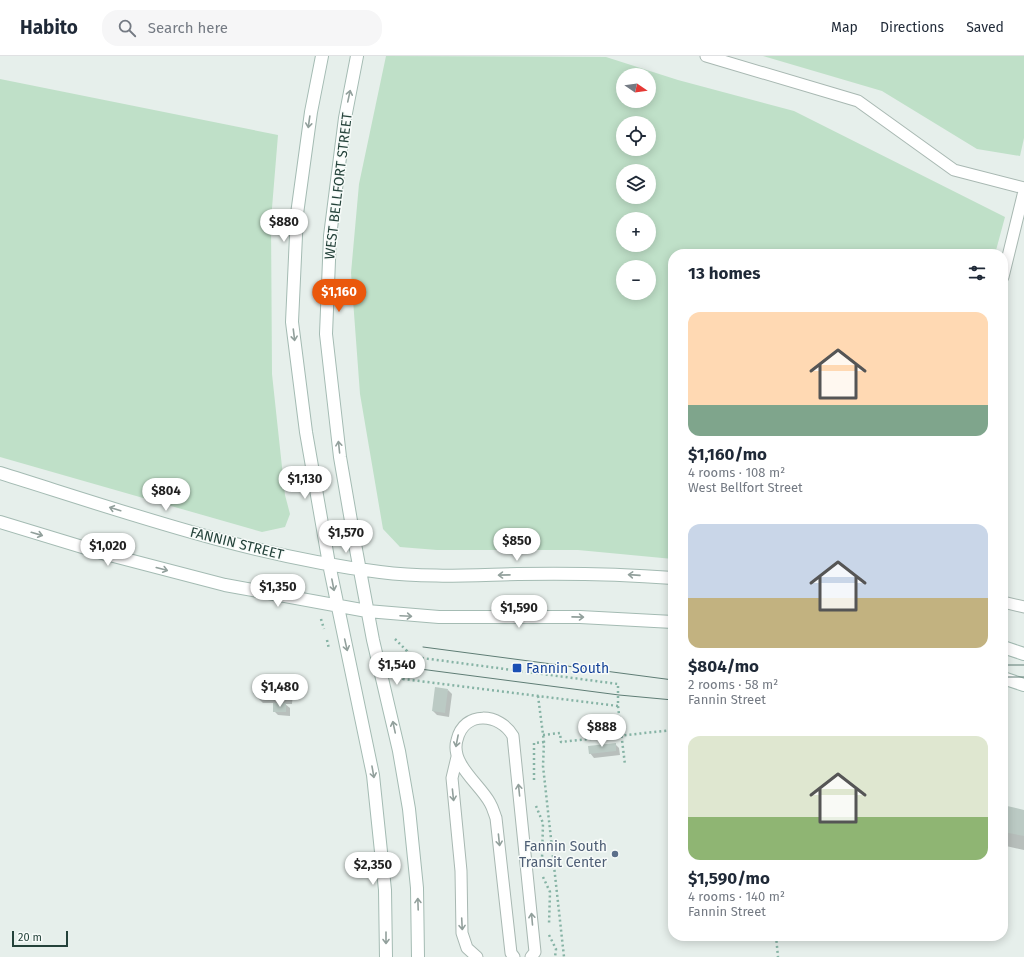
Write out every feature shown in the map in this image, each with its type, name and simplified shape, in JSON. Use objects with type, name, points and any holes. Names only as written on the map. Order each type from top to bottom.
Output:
[{"type":"main road","points":[[322,56],[310,112],[297,214],[292,322],[306,432],[329,564],[374,775],[385,884],[386,957]]},
{"type":"main road","name":"WEST BELLFORT STREET","points":[[357,56],[345,118],[330,236],[326,334],[340,457],[359,569],[399,751],[409,809],[417,888],[418,957]]},
{"type":"main road","name":"FANNIN STREET","points":[[0,473],[202,534],[329,564],[359,569],[429,575],[602,573],[668,578]]},
{"type":"main road","points":[[0,522],[102,553],[217,584],[368,612],[439,617],[580,617],[668,622]]},
{"type":"main road","points":[[1008,649],[1024,654]]},
{"type":"main road","points":[[1008,680],[1024,685]]},
{"type":"lane","points":[[706,56],[858,101],[954,170],[1024,190],[1008,256]]},
{"type":"lane","points":[[1008,603],[1024,607]]},
{"type":"lane","points":[[477,957],[467,948],[462,933],[461,871],[452,778],[457,757],[456,746],[459,733],[468,723],[480,717],[499,721],[509,729],[513,736],[535,952],[532,957]]},
{"type":"lane","points":[[457,757],[490,803],[496,818],[511,953],[514,957]]},
{"type":"path","points":[[321,619],[324,629]]},
{"type":"path","points":[[395,639],[407,651],[403,679],[618,706]]},
{"type":"path","points":[[327,640],[330,652]]},
{"type":"path","points":[[406,656],[618,684],[618,706],[625,766]]},
{"type":"path","points":[[538,696],[544,742],[543,766],[564,957]]},
{"type":"path","points":[[543,735],[560,733],[561,742],[668,731]]},
{"type":"path","points":[[534,786],[534,743],[544,742]]},
{"type":"path","points":[[534,800],[543,822],[542,866]]},
{"type":"path","points":[[543,822],[549,822]]},
{"type":"path","points":[[542,874],[550,892],[548,926]]},
{"type":"path","points":[[550,892],[557,891]]},
{"type":"path","points":[[548,933],[556,949],[555,957]]},
{"type":"path","points":[[776,941],[778,957]]},
{"type":"path","points":[[556,949],[563,948]]},
{"type":"green space","points":[[386,56],[606,57],[640,68],[616,68],[616,108],[656,108],[656,73],[794,111],[1005,217],[996,249],[668,249],[668,559],[578,550],[437,550],[400,547],[383,529],[360,394],[351,273],[359,184]]},
{"type":"green space","points":[[763,56],[1024,56],[1024,138],[1020,156],[977,149],[882,91]]},
{"type":"green space","points":[[0,79],[278,135],[271,220],[272,374],[285,495],[290,514],[285,527],[262,532],[0,457]]},
{"type":"building","points":[[254,682],[284,683],[284,696],[253,694]]},
{"type":"building","points":[[435,687],[448,689],[445,713],[432,711]]},
{"type":"building","points":[[273,703],[286,703],[286,712],[273,712]]},
{"type":"building","points":[[616,743],[616,751],[589,754],[588,746]]},
{"type":"building","points":[[1008,806],[1024,810],[1024,836],[1008,833]]},
{"type":"tram line","points":[[423,647],[668,679]]},
{"type":"tram line","points":[[1008,665],[1024,665]]},
{"type":"tram line","points":[[420,669],[619,695],[668,700]]},
{"type":"tram line","points":[[1008,677],[1024,677]]},
{"type":"place","name":"Fannin South","points":[[517,668]]},
{"type":"place","name":"Fannin South Transit Center","points":[[615,854]]}]
